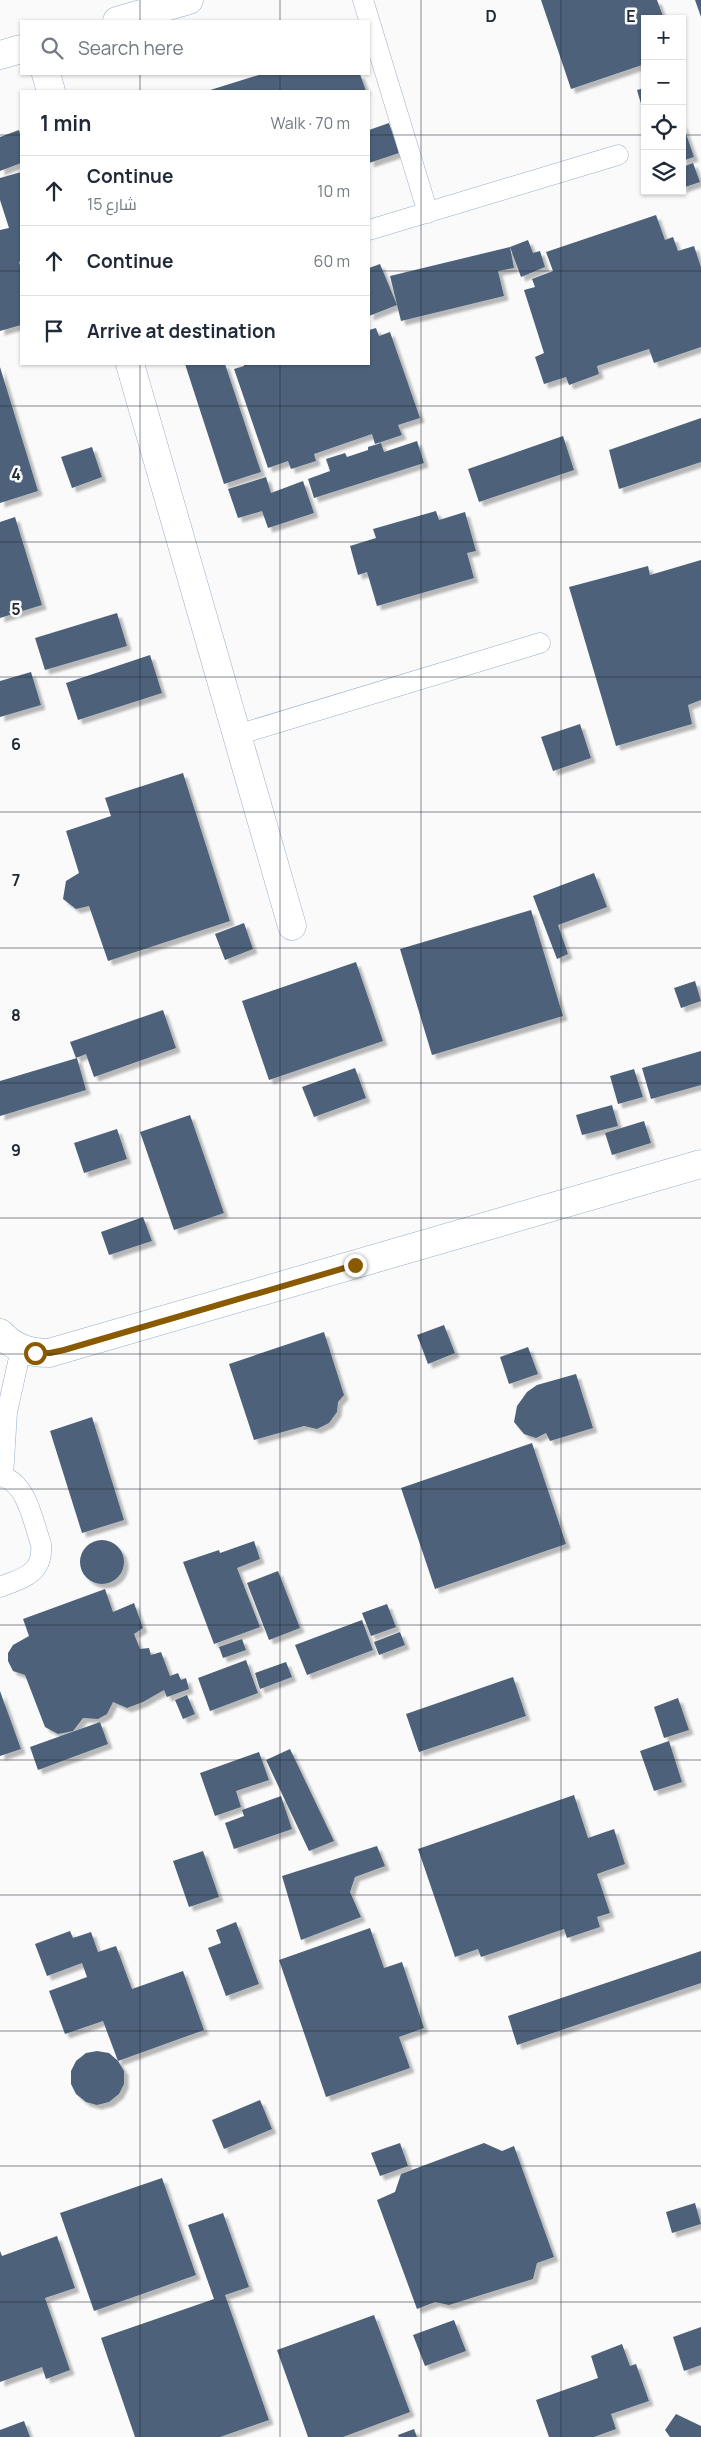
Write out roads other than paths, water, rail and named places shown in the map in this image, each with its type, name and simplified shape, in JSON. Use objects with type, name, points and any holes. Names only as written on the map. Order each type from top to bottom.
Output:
[{"type":"street","points":[[119,20],[148,6],[189,0]]},
{"type":"street","points":[[0,56],[20,49]]},
{"type":"street","points":[[46,75],[51,90]]},
{"type":"street","points":[[130,365],[292,926]]},
{"type":"street","points":[[10,1341],[35,1353],[50,1353],[64,1350],[701,1164]]},
{"type":"lane","points":[[363,0],[369,20]]},
{"type":"lane","points":[[370,23],[428,213]]},
{"type":"lane","points":[[370,230],[618,155]]},
{"type":"lane","points":[[237,735],[540,643]]},
{"type":"lane","points":[[0,1587],[34,1572],[42,1554],[41,1544],[22,1492],[12,1481],[2,1476],[10,1341]]}]
